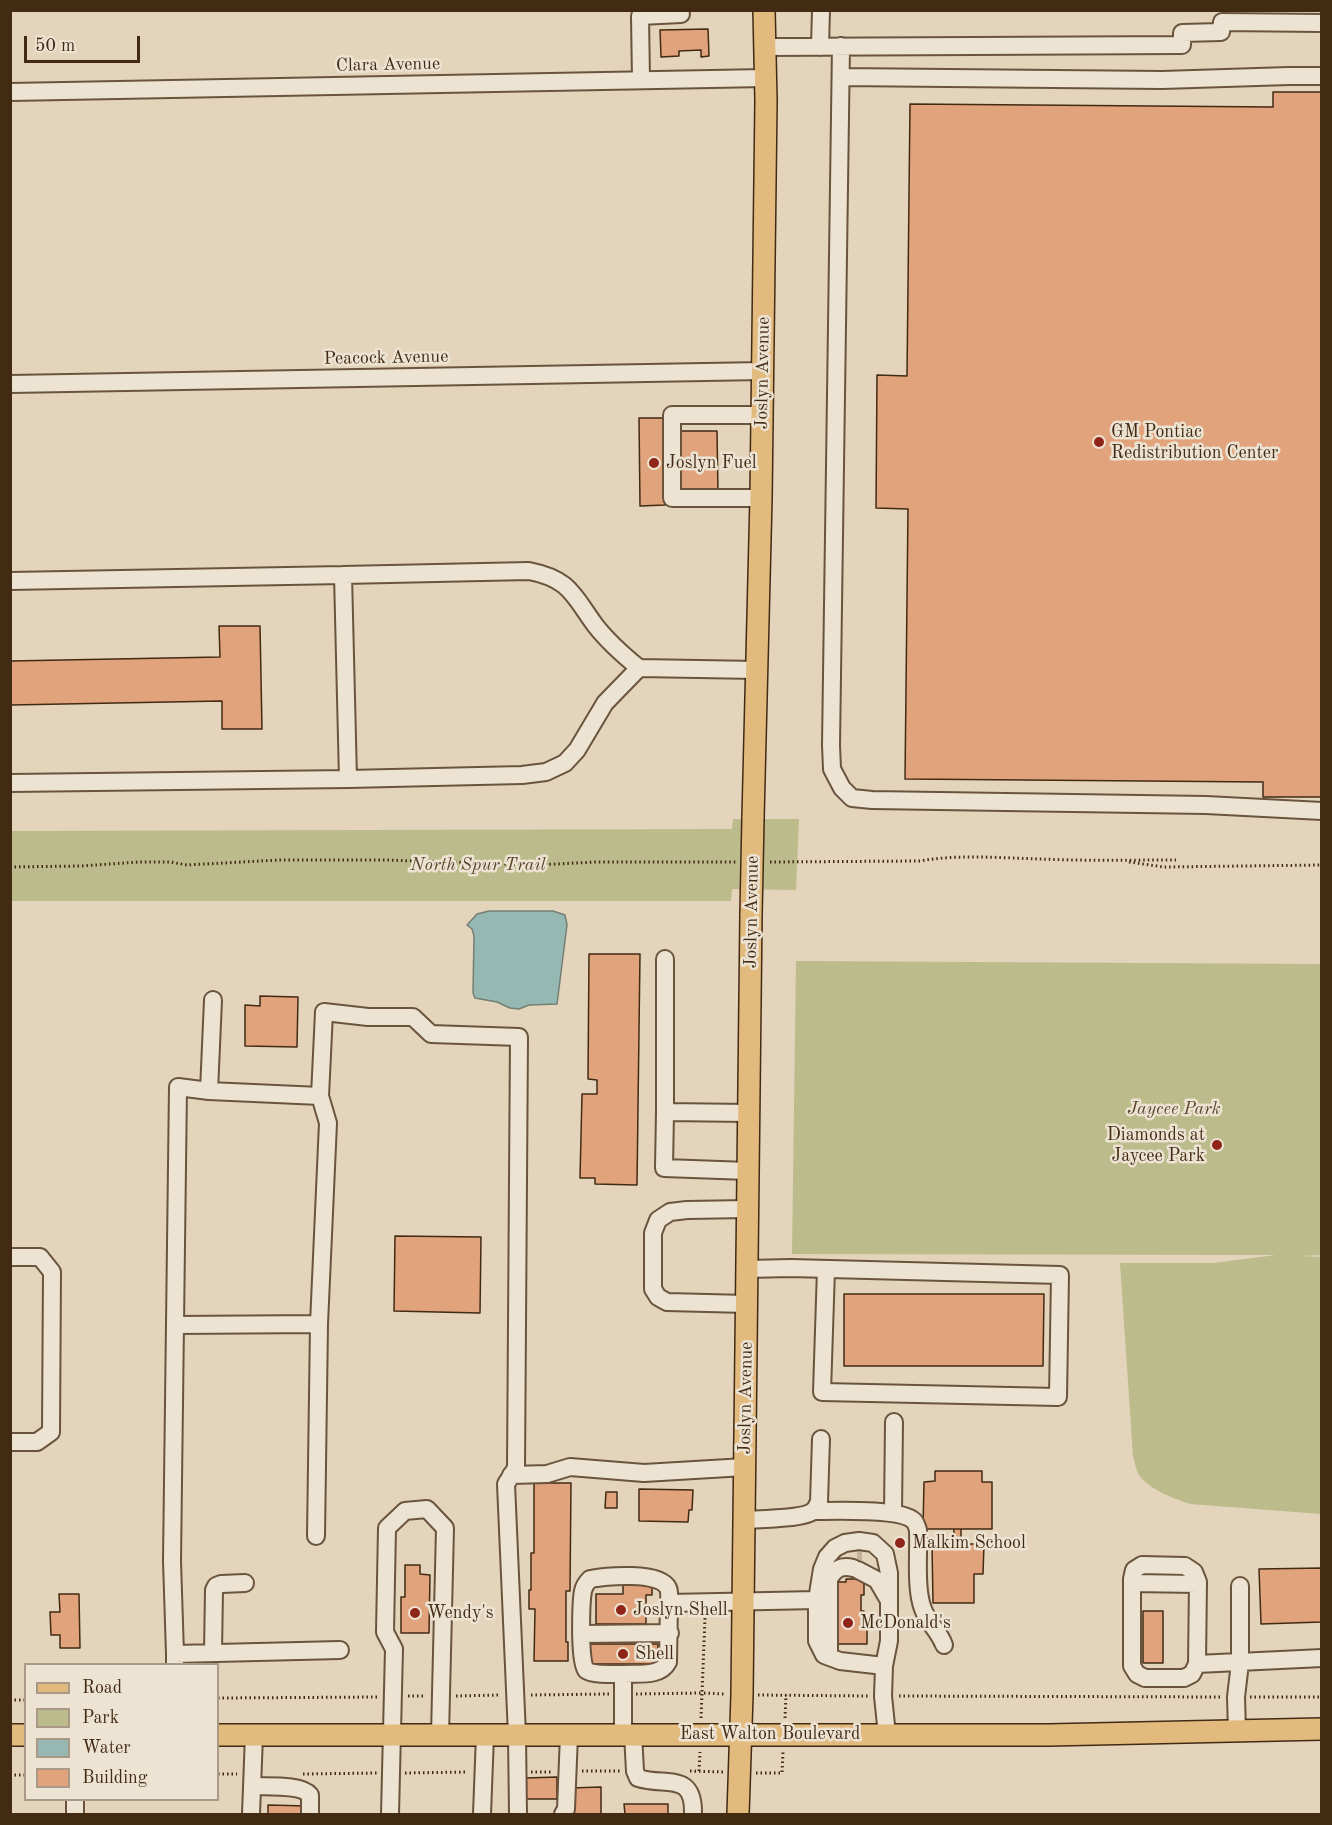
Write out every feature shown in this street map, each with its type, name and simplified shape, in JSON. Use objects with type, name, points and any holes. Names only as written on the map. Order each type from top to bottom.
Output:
[{"type":"main road","name":"Joslyn Avenue","points":[[738,1815],[742,1695],[751,914],[763,371],[764,10]]},
{"type":"main road","name":"East Walton Boulevard","points":[[219,1735],[1049,1735],[1322,1729]]},
{"type":"street","points":[[820,10],[820,47]]},
{"type":"street","points":[[641,80],[640,16],[681,14]]},
{"type":"street","points":[[765,47],[1182,45],[1182,33],[1221,32],[1222,22],[1322,23]]},
{"type":"street","points":[[842,46],[831,745],[832,769],[842,788],[852,798],[872,800],[1206,805],[1322,811]]},
{"type":"street","points":[[841,77],[1162,80],[1322,76]]},
{"type":"street","name":"Clara Avenue","points":[[10,92],[765,78]]},
{"type":"street","name":"Peacock Avenue","points":[[10,384],[763,371]]},
{"type":"street","points":[[761,498],[672,498],[672,416],[762,414]]},
{"type":"street","points":[[10,581],[529,571],[545,574],[562,582],[576,596],[596,627],[620,653],[639,668],[758,670]]},
{"type":"street","points":[[343,575],[348,779]]},
{"type":"street","points":[[10,783],[348,779],[522,775],[546,772],[565,763],[577,750],[605,703],[639,668]]},
{"type":"street","points":[[665,958],[664,1168],[748,1170]]},
{"type":"street","points":[[209,1091],[213,1000]]},
{"type":"street","points":[[316,1536],[319,1324],[327,1123],[320,1096],[324,1012],[368,1017],[413,1017],[431,1034],[519,1037],[516,1468],[506,1484],[517,1735],[518,1815]]},
{"type":"street","points":[[320,1096],[209,1091],[178,1087],[172,1562],[175,1659],[213,1653],[340,1650]]},
{"type":"street","points":[[665,1112],[749,1113]]},
{"type":"street","points":[[747,1304],[667,1302],[658,1296],[653,1289],[652,1233],[657,1220],[670,1212],[748,1209]]},
{"type":"street","points":[[10,1257],[40,1257],[52,1272],[51,1432],[37,1442],[10,1442]]},
{"type":"street","points":[[747,1269],[826,1269],[1059,1275],[1058,1397],[822,1392],[826,1269]]},
{"type":"street","points":[[175,1325],[319,1324]]},
{"type":"street","points":[[893,1513],[894,1422]]},
{"type":"street","points":[[813,1511],[819,1502],[821,1439]]},
{"type":"street","points":[[511,1475],[547,1474],[570,1467],[644,1473],[745,1467]]},
{"type":"street","points":[[390,1815],[394,1649],[385,1632],[387,1528],[405,1511],[428,1509],[445,1528],[440,1735]]},
{"type":"street","points":[[744,1520],[804,1515],[813,1511],[893,1513],[915,1522],[918,1530],[920,1598],[927,1618],[937,1629],[944,1645]]},
{"type":"street","points":[[884,1666],[840,1661],[829,1657],[824,1655],[817,1641],[817,1600],[822,1569],[827,1557],[835,1548],[845,1543],[859,1541],[873,1543],[885,1554],[889,1573],[889,1641],[884,1666],[883,1696],[887,1735]]},
{"type":"street","points":[[829,1657],[829,1579],[835,1570],[869,1554],[874,1559],[877,1580],[889,1600]]},
{"type":"street","points":[[1142,1565],[1185,1566],[1194,1572],[1198,1584],[1197,1664],[1192,1674],[1184,1678],[1145,1678],[1137,1674],[1132,1666],[1132,1583],[1134,1570],[1142,1565]]},
{"type":"street","points":[[651,1577],[660,1580],[668,1588],[669,1603],[668,1662],[664,1669],[658,1672],[623,1674],[591,1673],[585,1669],[582,1661],[581,1634],[583,1591],[590,1579],[651,1577]]},
{"type":"street","points":[[213,1653],[214,1590],[221,1584],[244,1583]]},
{"type":"street","points":[[1237,1731],[1240,1586]]},
{"type":"street","points":[[669,1603],[817,1600]]},
{"type":"street","points":[[581,1634],[670,1633]]},
{"type":"street","points":[[1197,1664],[1322,1658]]},
{"type":"street","points":[[623,1674],[628,1735],[638,1778],[680,1784],[689,1791],[693,1801],[693,1815]]},
{"type":"street","points":[[251,1815],[254,1735]]},
{"type":"street","points":[[482,1815],[485,1735]]},
{"type":"street","points":[[563,1815],[566,1809],[569,1735]]},
{"type":"street","points":[[252,1780],[307,1791],[310,1795],[310,1815]]},
{"type":"path","points":[[764,862],[920,861],[957,857],[1176,860]]},
{"type":"path","points":[[10,867],[170,861],[187,865],[291,860],[386,860],[537,865],[595,862],[740,862]]},
{"type":"path","points":[[1120,860],[1164,867],[1322,865]]},
{"type":"path","points":[[742,1695],[1322,1697]]},
{"type":"path","points":[[517,1772],[635,1771]]},
{"type":"path","points":[[688,1771],[699,1771]]},
{"type":"path","points":[[299,1774],[484,1772]]},
{"type":"path","points":[[219,1774],[252,1780]]},
{"type":"green space","name":"North Spur Trail","points":[[733,819],[799,819],[796,890],[732,889],[731,901],[11,901],[10,831],[732,829]]},
{"type":"green space","name":"Jaycee Park","points":[[796,961],[1321,964],[1321,1255],[1300,1256],[1321,1257],[1321,1514],[1190,1504],[1162,1493],[1143,1480],[1136,1468],[1133,1456],[1120,1263],[1213,1263],[1276,1255],[792,1254]]},
{"type":"water","points":[[489,911],[553,911],[565,915],[567,925],[557,1004],[529,1005],[519,1009],[475,998],[473,993],[474,936],[472,929],[467,925],[477,914]]},
{"type":"building","points":[[708,29],[709,56],[701,57],[701,50],[679,51],[679,56],[661,57],[660,30]]},
{"type":"building","name":"GM Pontiac Redistribution Center","points":[[1273,92],[1322,92],[1322,797],[1263,797],[1263,782],[905,779],[908,509],[876,508],[877,375],[907,376],[910,104],[1273,107]]},
{"type":"building","points":[[639,418],[664,418],[665,505],[640,506]]},
{"type":"building","points":[[681,431],[717,431],[718,492],[681,492]]},
{"type":"building","points":[[219,626],[260,626],[262,729],[222,729],[222,701],[10,705],[10,661],[220,657]]},
{"type":"building","points":[[589,954],[640,954],[637,1185],[595,1184],[595,1178],[580,1178],[582,1094],[597,1094],[597,1080],[588,1079]]},
{"type":"building","points":[[260,996],[298,997],[297,1047],[245,1046],[245,1005],[260,1006]]},
{"type":"building","points":[[395,1236],[481,1237],[480,1313],[394,1311]]},
{"type":"building","points":[[844,1294],[1044,1294],[1043,1366],[844,1366]]},
{"type":"building","points":[[935,1471],[982,1471],[982,1482],[992,1482],[992,1529],[923,1529],[924,1482],[935,1481]]},
{"type":"building","points":[[534,1483],[571,1483],[570,1591],[566,1591],[568,1661],[534,1661],[535,1609],[529,1609],[529,1590],[531,1590],[531,1553],[534,1553]]},
{"type":"building","points":[[639,1489],[693,1490],[692,1510],[689,1510],[688,1522],[639,1521]]},
{"type":"building","points":[[606,1492],[617,1492],[617,1508],[605,1508]]},
{"type":"building","points":[[954,1529],[961,1529],[961,1544],[953,1544]]},
{"type":"building","points":[[932,1544],[984,1544],[983,1574],[974,1574],[974,1603],[933,1603]]},
{"type":"building","points":[[405,1565],[420,1565],[420,1574],[430,1575],[429,1633],[401,1633],[401,1597],[405,1597]]},
{"type":"building","points":[[1322,1568],[1322,1622],[1261,1624],[1259,1569]]},
{"type":"building","points":[[846,1579],[864,1579],[861,1611],[864,1611],[863,1621],[867,1621],[867,1644],[836,1644],[834,1582],[846,1582]]},
{"type":"building","name":"Joslyn Shell","points":[[623,1581],[652,1581],[652,1595],[646,1595],[646,1624],[596,1624],[596,1594],[623,1594]]},
{"type":"building","points":[[59,1594],[79,1594],[80,1648],[60,1648],[60,1635],[51,1635],[50,1612],[60,1612]]},
{"type":"building","points":[[1143,1611],[1163,1611],[1163,1663],[1143,1663]]},
{"type":"building","name":"Shell","points":[[588,1644],[658,1644],[658,1664],[588,1664]]},
{"type":"building","points":[[557,1777],[557,1799],[526,1799],[525,1778]]},
{"type":"building","points":[[601,1787],[601,1814],[571,1814],[570,1788]]},
{"type":"building","points":[[624,1804],[668,1804],[668,1814],[625,1814]]},
{"type":"building","points":[[268,1805],[307,1806],[306,1814],[268,1814]]},
{"type":"tunnel","points":[[857,1552],[862,1552]]},
{"type":"place","name":"GM Pontiac Redistribution Center","points":[[1099,442]]},
{"type":"place","name":"Joslyn Fuel","points":[[654,463]]},
{"type":"place","name":"Diamonds at Jaycee Park","points":[[1217,1145]]},
{"type":"place","name":"Malkim School","points":[[900,1543]]},
{"type":"place","name":"Joslyn Shell","points":[[621,1610]]},
{"type":"place","name":"Wendy's","points":[[415,1613]]},
{"type":"place","name":"McDonald's","points":[[848,1623]]},
{"type":"place","name":"Shell","points":[[623,1654]]}]
